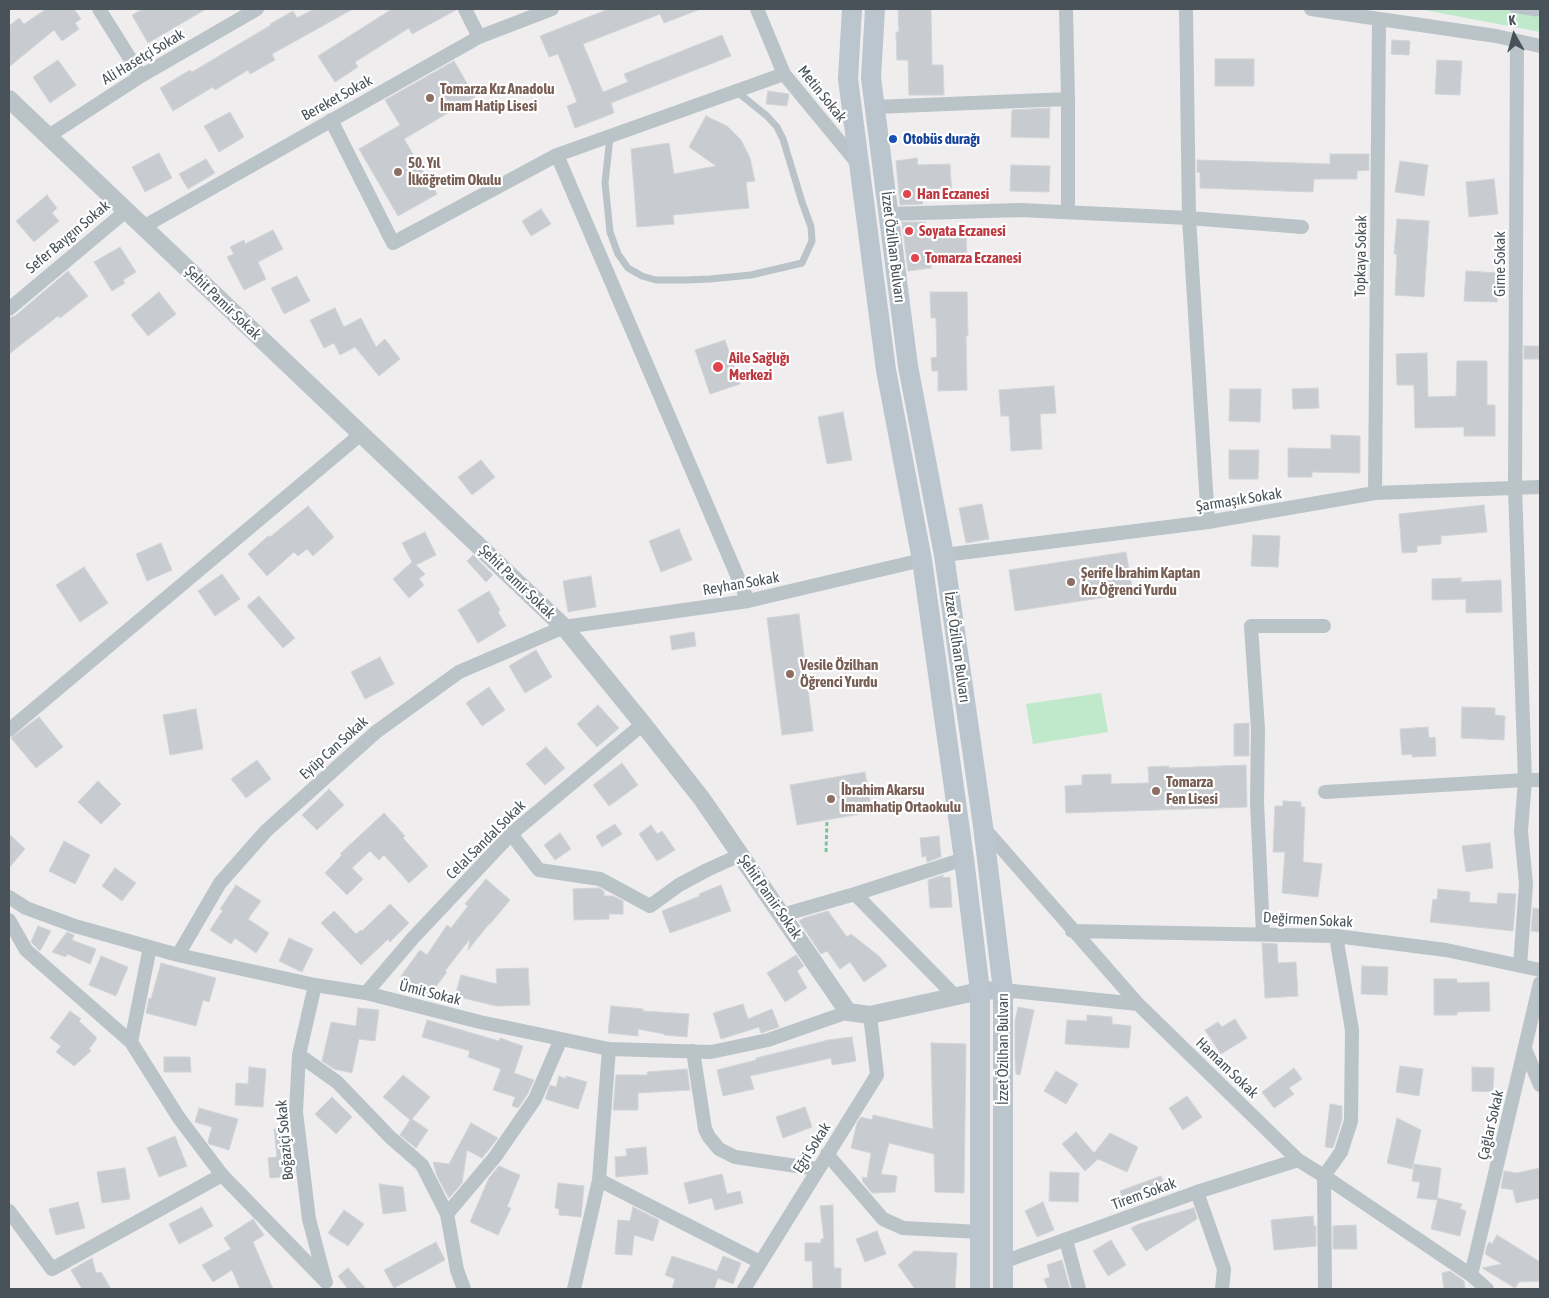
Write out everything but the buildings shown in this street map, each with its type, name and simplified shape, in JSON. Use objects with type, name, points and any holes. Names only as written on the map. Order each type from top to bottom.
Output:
[{"type":"main road","name":"İzzet Özilhan Bulvarı","points":[[852,9],[848,79],[886,370],[922,560],[964,859],[980,991],[980,1289]]},
{"type":"main road","name":"İzzet Özilhan Bulvarı","points":[[875,9],[871,78],[908,366],[944,556],[983,826],[1003,990],[1003,1289]]},
{"type":"main road","points":[[922,560],[944,556]]},
{"type":"street","points":[[99,9],[141,76]]},
{"type":"street","name":"Ali Hasetçi Sokak","points":[[47,137],[141,76],[257,9]]},
{"type":"street","points":[[465,9],[479,37]]},
{"type":"street","name":"Bereket Sokak","points":[[143,227],[479,37],[552,9]]},
{"type":"street","name":"Metin Sokak","points":[[757,9],[784,74],[860,166]]},
{"type":"street","points":[[1066,9],[1068,212]]},
{"type":"street","points":[[1186,9],[1189,218],[1208,522]]},
{"type":"street","points":[[1312,9],[1496,36],[1540,46]]},
{"type":"street","name":"Topkaya Sokak","points":[[1375,494],[1379,19]]},
{"type":"street","name":"Girne Sokak","points":[[1517,41],[1515,488],[1525,780],[1521,831],[1526,884],[1520,966]]},
{"type":"street","points":[[331,120],[393,243],[557,155],[784,74]]},
{"type":"street","name":"Şehit Pamir Sokak","points":[[9,99],[564,627],[702,799],[848,1012]]},
{"type":"street","points":[[875,107],[1068,99]]},
{"type":"street","points":[[557,155],[748,601]]},
{"type":"street","name":"Sefer Baygın Sokak","points":[[9,309],[126,210]]},
{"type":"street","points":[[889,214],[1020,210],[1189,218],[1302,227]]},
{"type":"street","points":[[9,730],[361,434]]},
{"type":"street","name":"Şarmaşık Sokak","points":[[944,556],[1208,522],[1375,494],[1540,487]]},
{"type":"street","name":"Reyhan Sokak","points":[[564,627],[748,601],[922,560]]},
{"type":"street","points":[[1263,934],[1257,802],[1258,729],[1251,626],[1324,626]]},
{"type":"street","name":"Eyüp Can Sokak","points":[[178,955],[220,883],[266,831],[376,732],[459,672],[564,627]]},
{"type":"street","name":"Celal Sandal Sokak","points":[[366,993],[413,938],[511,834],[643,724]]},
{"type":"street","points":[[1325,792],[1540,780]]},
{"type":"street","name":"Hamam Sokak","points":[[983,826],[1072,931],[1138,1004],[1298,1160],[1471,1275],[1487,1289]]},
{"type":"street","points":[[511,834],[539,870],[600,878],[650,906],[679,885],[740,855]]},
{"type":"street","points":[[782,915],[964,859]]},
{"type":"street","points":[[1526,884],[1540,885]]},
{"type":"street","points":[[855,894],[956,997]]},
{"type":"street","name":"Ümit Sokak","points":[[9,897],[26,908],[75,926],[178,955],[315,985],[366,993],[480,1022],[609,1049],[711,1052],[768,1040],[848,1012]]},
{"type":"street","points":[[9,920],[26,950],[131,1042],[179,1118],[222,1175],[329,1286]]},
{"type":"street","name":"Değirmen Sokak","points":[[1072,931],[1336,936],[1446,950],[1540,970]]},
{"type":"street","points":[[1325,1289],[1324,1176],[1341,1152],[1351,1121],[1352,1030],[1336,936]]},
{"type":"street","points":[[131,1042],[150,947]]},
{"type":"street","name":"Çağlar Sokak","points":[[1471,1275],[1540,983]]},
{"type":"street","name":"Boğaziçi Sokak","points":[[315,985],[299,1055],[296,1112],[309,1219],[329,1286]]},
{"type":"street","points":[[848,1012],[870,1015],[980,991],[1003,990],[1138,1004]]},
{"type":"street","name":"Eğri Sokak","points":[[744,1289],[877,1075],[870,1015]]},
{"type":"street","points":[[447,1214],[495,1157],[535,1099],[561,1039]]},
{"type":"street","points":[[574,1289],[599,1180],[609,1049]]},
{"type":"street","points":[[1525,1049],[1540,1085]]},
{"type":"street","points":[[693,1051],[705,1129],[719,1149],[735,1156],[817,1169]]},
{"type":"street","points":[[299,1055],[337,1082],[390,1137],[422,1165],[447,1214],[457,1270],[464,1289]]},
{"type":"street","points":[[827,1154],[883,1219],[903,1228],[980,1232]]},
{"type":"street","name":"Tirem Sokak","points":[[1003,1262],[1197,1192],[1298,1160]]},
{"type":"street","points":[[9,1211],[52,1269],[222,1175]]},
{"type":"street","points":[[599,1180],[760,1262]]},
{"type":"street","points":[[1197,1192],[1224,1269],[1222,1289]]},
{"type":"street","points":[[1066,1240],[1079,1289]]},
{"type":"lane","points":[[1512,9],[1536,13],[1536,9]]},
{"type":"lane","points":[[610,137],[605,183],[610,232],[618,254],[628,268],[642,276],[656,280],[685,280],[751,275],[802,263],[812,242],[811,226],[783,139],[777,127],[768,116],[736,91]]},
{"type":"path","points":[[826,852],[827,820]]},
{"type":"green space","points":[[1419,9],[1540,9],[1540,32],[1535,31]]},
{"type":"green space","points":[[1101,693],[1108,732],[1033,744],[1026,704]]},
{"type":"place","name":"Tomarza Kız Anadolu İmam Hatip Lisesi","points":[[430,98]]},
{"type":"place","name":"Otobüs durağı","points":[[893,139]]},
{"type":"place","name":"50. Yıl İlköğretim Okulu","points":[[398,172]]},
{"type":"place","name":"Han Eczanesi","points":[[907,194]]},
{"type":"place","name":"Soyata Eczanesi","points":[[909,231]]},
{"type":"place","name":"Tomarza Eczanesi","points":[[915,258]]},
{"type":"place","name":"Aile Sağlığı Merkezi","points":[[718,367]]},
{"type":"place","name":"Şerife İbrahim Kaptan Kız Öğrenci Yurdu","points":[[1071,582]]},
{"type":"place","name":"Vesile Özilhan Öğrenci Yurdu","points":[[790,674]]},
{"type":"place","name":"Tomarza Fen Lisesi","points":[[1156,791]]},
{"type":"place","name":"İbrahim Akarsu İmamhatip Ortaokulu","points":[[831,799]]}]
